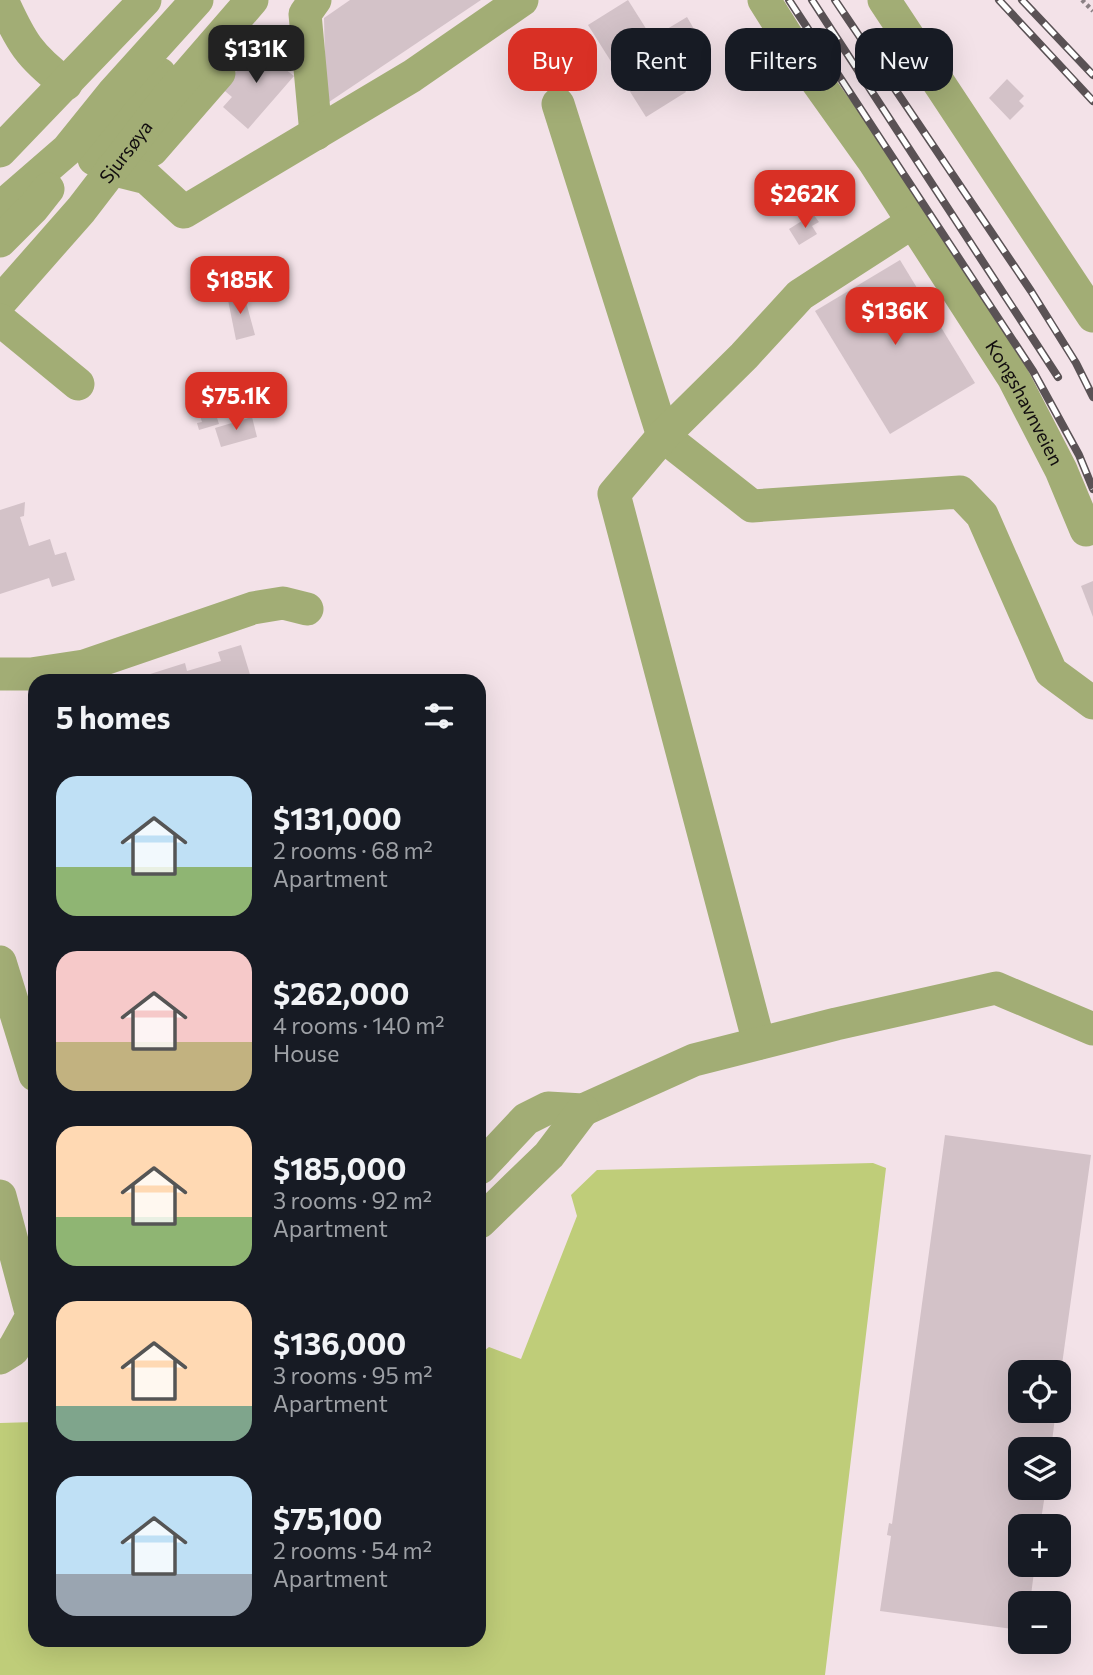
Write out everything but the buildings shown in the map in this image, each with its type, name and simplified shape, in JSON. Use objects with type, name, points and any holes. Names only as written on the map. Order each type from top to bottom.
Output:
[{"type":"lane","points":[[2,0],[19,37],[40,64],[77,73],[125,54],[169,0]]},
{"type":"lane","points":[[77,73],[95,23],[115,0]]},
{"type":"lane","points":[[1,149],[145,0]]},
{"type":"lane","points":[[0,208],[67,150],[113,93],[197,0]]},
{"type":"lane","name":"Sjursøya","points":[[0,274],[63,202],[122,115],[225,0]]},
{"type":"lane","name":"Sjursøya","points":[[0,302],[81,210],[167,98],[252,0]]},
{"type":"lane","points":[[111,169],[152,150],[218,74],[256,20],[262,0]]},
{"type":"lane","points":[[316,0],[304,14],[316,134]]},
{"type":"lane","points":[[111,169],[147,178],[184,212],[411,76],[522,0]]},
{"type":"lane","name":"Kongshavnveien","points":[[764,0],[803,62],[875,163],[1013,377],[1061,470],[1086,530]]},
{"type":"lane","points":[[884,0],[1093,316]]},
{"type":"lane","points":[[558,104],[663,436],[752,506],[960,492],[982,515],[1051,672],[1093,703]]},
{"type":"lane","points":[[0,241],[33,208],[57,178],[67,150]]},
{"type":"lane","points":[[759,1043],[614,494],[663,436],[744,356],[800,295],[913,222]]},
{"type":"lane","points":[[0,320],[78,384]]},
{"type":"lane","points":[[0,674],[32,674],[84,666],[263,606],[283,603],[307,609]]},
{"type":"lane","points":[[0,962],[28,1052]]},
{"type":"lane","points":[[486,1162],[526,1119],[548,1108],[583,1110],[694,1059],[996,988],[1093,1028]]},
{"type":"lane","points":[[486,1216],[549,1155],[583,1110]]},
{"type":"lane","points":[[0,1196],[28,1298]]},
{"type":"lane","points":[[0,1358],[13,1350],[28,1324]]},
{"type":"path","points":[[1082,0],[1093,11]]},
{"type":"shaded area","points":[[873,1163],[886,1168],[825,1675],[0,1675],[0,1423],[28,1422],[28,1647],[486,1647],[486,1349],[489,1347],[521,1359],[577,1216],[571,1195],[597,1170]]},
{"type":"railway","points":[[789,0],[1033,371],[1079,455],[1093,489]]},
{"type":"railway","points":[[812,0],[1058,377]]},
{"type":"railway","points":[[835,0],[1031,291],[1076,363],[1093,397]]},
{"type":"railway","points":[[999,0],[1093,101]]},
{"type":"railway","points":[[1022,0],[1093,75]]}]
